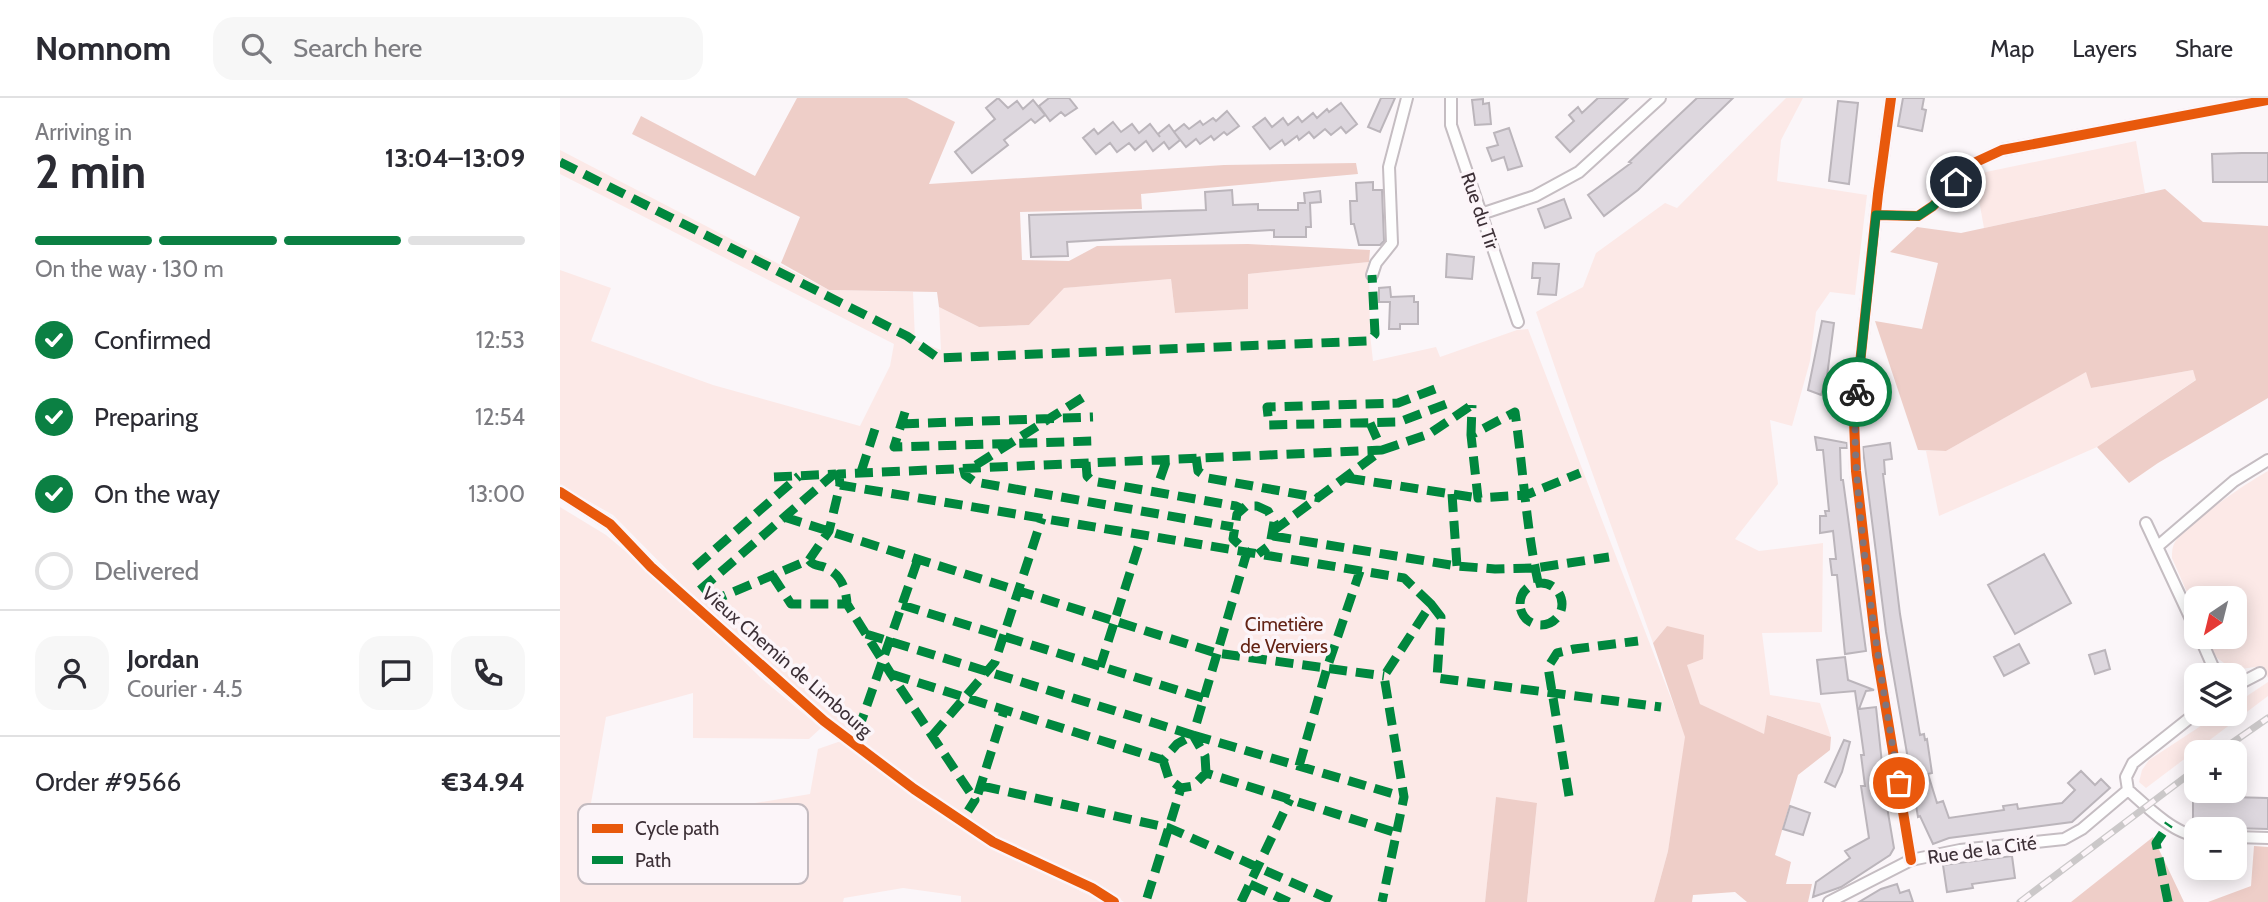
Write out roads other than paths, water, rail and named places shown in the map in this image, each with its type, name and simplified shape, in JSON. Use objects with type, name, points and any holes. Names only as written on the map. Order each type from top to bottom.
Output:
[{"type":"street","points":[[1372,275],[1376,263],[1392,243],[1389,167],[1407,98]]},
{"type":"street","name":"Rue du Tir","points":[[1451,98],[1451,125],[1518,322]]},
{"type":"street","points":[[1481,214],[1535,196],[1579,173],[1660,98]]},
{"type":"street","points":[[1891,98],[1854,420],[1856,471],[1877,655],[1911,860]]},
{"type":"street","points":[[1876,215],[1918,216],[1933,206],[1976,162],[2001,150],[2268,100]]},
{"type":"street","points":[[2158,546],[2234,481],[2268,460]]},
{"type":"street","name":"Vieux Chemin de Limbourg","points":[[560,492],[610,524],[652,567],[824,721],[914,789],[993,842],[1092,888],[1114,902]]},
{"type":"street","points":[[2146,523],[2184,603]]},
{"type":"street","points":[[2247,680],[2260,673]]},
{"type":"street","points":[[2184,723],[2133,763],[2126,777],[2128,790],[2169,824],[2184,832]]},
{"type":"street","name":"Rue de la Cité","points":[[1829,902],[1911,860],[1960,850],[2064,839],[2082,829],[2128,790]]},
{"type":"street","points":[[2247,837],[2268,838]]},
{"type":"railway","points":[[2236,740],[2268,718]]},
{"type":"railway","points":[[2020,902],[2184,778]]},
{"type":"park label","name":"Cimetière de Verviers","points":[[1284,635]]}]
